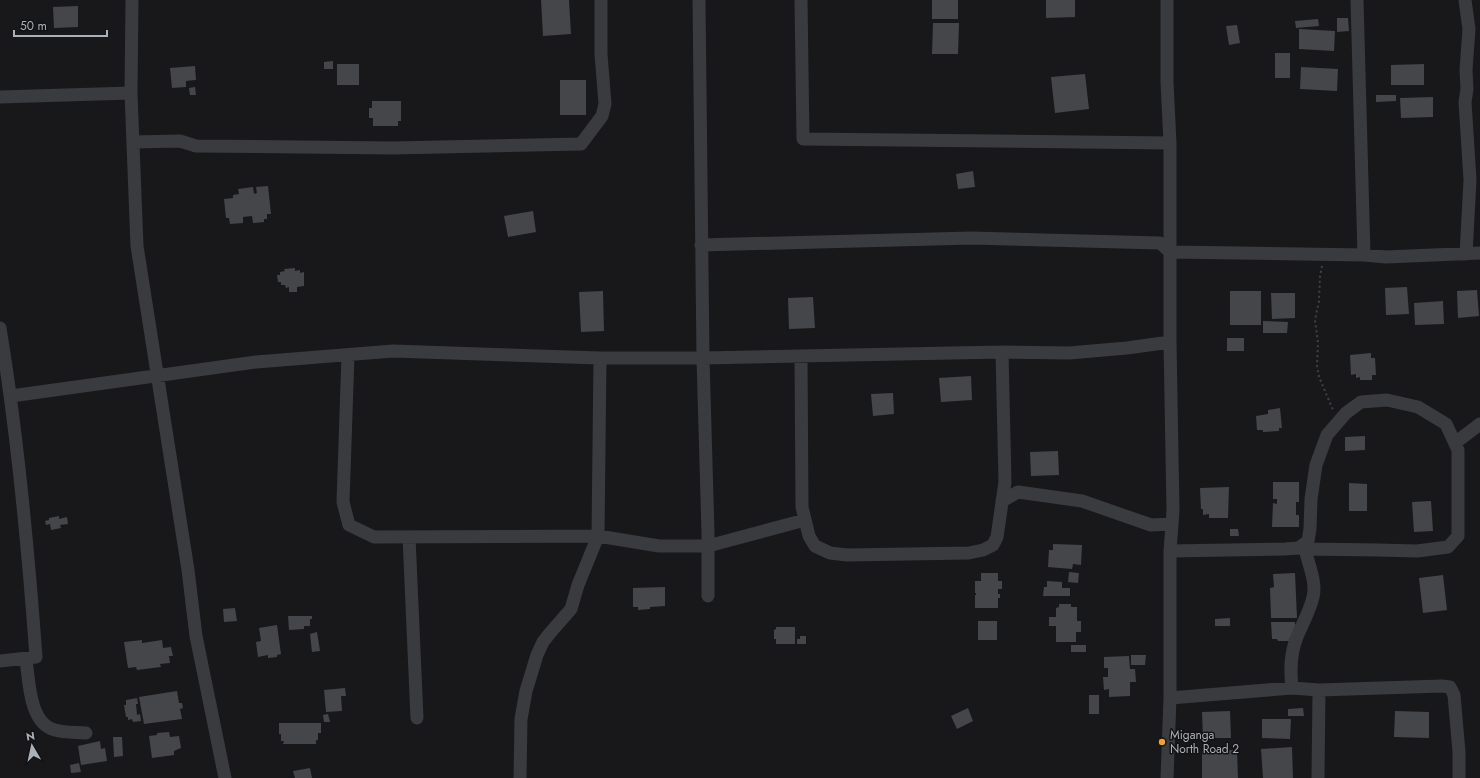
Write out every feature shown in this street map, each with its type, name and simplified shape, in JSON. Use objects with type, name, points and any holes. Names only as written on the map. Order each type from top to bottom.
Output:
[{"type":"street","points":[[132,0],[131,94],[137,246],[156,376],[188,570],[196,636],[225,778]]},
{"type":"street","points":[[133,142],[180,141],[196,146],[394,148],[581,144],[602,116],[605,104],[601,54],[600,0]]},
{"type":"street","points":[[699,0],[702,358],[708,546],[708,596]]},
{"type":"street","points":[[801,0],[803,139],[1170,143]]},
{"type":"street","points":[[1167,0],[1167,82],[1170,143],[1172,524],[1170,551],[1170,698],[1167,778]]},
{"type":"street","points":[[1357,0],[1364,255]]},
{"type":"street","points":[[1464,0],[1469,30],[1466,70],[1466,102],[1470,180],[1466,254]]},
{"type":"street","points":[[0,97],[131,94]]},
{"type":"street","points":[[701,245],[972,238],[1160,242],[1170,252],[1364,255],[1386,257],[1480,253]]},
{"type":"street","points":[[0,328],[11,396],[23,495],[36,657],[0,661]]},
{"type":"street","points":[[11,396],[256,362],[393,351],[600,358],[702,358],[1002,352],[1069,353],[1127,348],[1170,342]]},
{"type":"street","points":[[801,356],[802,507],[808,536],[815,546],[830,553],[847,555],[970,553],[983,550],[993,545],[997,537],[1005,482],[1002,352]]},
{"type":"street","points":[[348,355],[343,502],[349,525],[374,537],[598,536],[659,546],[708,546],[805,520]]},
{"type":"street","points":[[520,778],[521,719],[526,691],[537,654],[543,642],[571,609],[578,586],[598,536],[600,358]]},
{"type":"street","points":[[1170,551],[1302,548],[1417,551],[1448,547],[1458,536],[1458,450],[1446,424],[1418,407],[1387,400],[1360,402],[1346,412],[1327,435],[1316,465],[1311,499],[1308,541],[1302,548]]},
{"type":"street","points":[[1455,443],[1480,424]]},
{"type":"street","points":[[1002,501],[1018,492],[1082,501],[1151,525],[1172,524]]},
{"type":"street","points":[[408,537],[417,718]]},
{"type":"street","points":[[1292,688],[1290,664],[1292,654],[1296,638],[1314,596],[1313,580],[1302,548]]},
{"type":"street","points":[[26,659],[32,703],[37,715],[45,725],[56,731],[86,733]]},
{"type":"street","points":[[1170,698],[1292,688],[1319,690],[1450,687],[1454,695],[1459,778]]},
{"type":"street","points":[[1318,778],[1319,690]]},
{"type":"path","points":[[1325,255],[1320,276],[1319,301],[1314,320],[1318,343],[1317,366],[1332,408],[1334,427]]},
{"type":"building","points":[[541,0],[569,0],[571,34],[543,36]]},
{"type":"building","points":[[932,0],[958,0],[958,19],[932,19]]},
{"type":"building","points":[[1046,0],[1075,0],[1075,17],[1046,18]]},
{"type":"building","points":[[78,6],[78,27],[54,28],[53,7]]},
{"type":"building","points":[[1337,18],[1348,18],[1349,31],[1337,32]]},
{"type":"building","points":[[1318,19],[1319,26],[1296,28],[1295,21]]},
{"type":"building","points":[[933,23],[959,23],[958,54],[932,54]]},
{"type":"building","points":[[1237,25],[1240,43],[1229,45],[1226,26]]},
{"type":"building","points":[[1299,29],[1335,31],[1334,51],[1299,49]]},
{"type":"building","points":[[1275,53],[1290,53],[1290,78],[1275,78]]},
{"type":"building","points":[[333,61],[333,69],[324,69],[324,62]]},
{"type":"building","points":[[337,64],[359,64],[359,85],[337,85]]},
{"type":"building","points":[[1424,64],[1424,85],[1391,85],[1391,65]]},
{"type":"building","points":[[195,66],[196,80],[186,81],[186,87],[172,88],[170,68]]},
{"type":"building","points":[[1301,67],[1338,69],[1337,91],[1300,89]]},
{"type":"building","points":[[1085,74],[1089,109],[1055,113],[1051,77]]},
{"type":"building","points":[[560,80],[586,80],[586,115],[560,115]]},
{"type":"building","points":[[195,87],[196,95],[190,95],[189,88]]},
{"type":"building","points":[[1376,95],[1396,95],[1396,101],[1376,102]]},
{"type":"building","points":[[1433,97],[1433,117],[1401,118],[1400,98]]},
{"type":"building","points":[[372,101],[401,101],[401,121],[398,121],[398,126],[373,126],[373,118],[369,118],[369,108],[372,108]]},
{"type":"building","points":[[973,171],[975,187],[958,189],[956,174]]},
{"type":"building","points":[[268,186],[271,214],[267,214],[267,219],[264,219],[264,222],[253,223],[252,216],[243,217],[243,223],[230,224],[229,218],[226,218],[224,199],[233,198],[233,195],[239,194],[238,189],[253,187],[254,194],[257,193],[256,187]]},
{"type":"building","points":[[533,211],[536,232],[508,237],[504,216]]},
{"type":"building","points":[[295,268],[295,271],[300,270],[300,273],[304,272],[304,286],[297,287],[297,292],[289,292],[289,287],[286,288],[285,285],[281,285],[281,282],[278,282],[277,275],[280,275],[280,272],[285,271],[284,269]]},
{"type":"building","points":[[1407,287],[1409,314],[1386,315],[1385,288]]},
{"type":"building","points":[[1477,290],[1479,316],[1458,318],[1457,291]]},
{"type":"building","points":[[603,291],[604,331],[581,332],[579,292]]},
{"type":"building","points":[[1230,291],[1261,291],[1261,325],[1230,325]]},
{"type":"building","points":[[1271,293],[1295,293],[1295,318],[1272,319]]},
{"type":"building","points":[[813,297],[815,328],[789,329],[788,298]]},
{"type":"building","points":[[1443,301],[1444,324],[1415,325],[1414,303]]},
{"type":"building","points":[[1263,321],[1288,322],[1287,333],[1263,333]]},
{"type":"building","points":[[1227,338],[1244,338],[1244,351],[1227,351]]},
{"type":"building","points":[[1371,353],[1371,358],[1375,358],[1376,375],[1372,375],[1372,380],[1360,380],[1360,377],[1356,378],[1356,374],[1351,375],[1350,355]]},
{"type":"building","points":[[971,376],[972,400],[941,402],[939,378]]},
{"type":"building","points":[[893,393],[894,414],[873,416],[871,394]]},
{"type":"building","points":[[1280,408],[1282,428],[1279,428],[1279,431],[1263,432],[1263,430],[1257,430],[1256,416],[1268,414],[1268,410]]},
{"type":"building","points":[[1365,436],[1365,450],[1345,451],[1345,437]]},
{"type":"building","points":[[1058,451],[1059,475],[1031,476],[1030,452]]},
{"type":"building","points":[[1273,482],[1299,482],[1299,502],[1296,502],[1296,515],[1299,515],[1299,527],[1272,527],[1273,503],[1277,504],[1277,499],[1273,499]]},
{"type":"building","points":[[1349,483],[1367,484],[1367,511],[1349,511]]},
{"type":"building","points":[[1229,487],[1228,518],[1209,518],[1209,514],[1203,515],[1203,509],[1201,509],[1200,488]]},
{"type":"building","points":[[1431,501],[1433,531],[1414,532],[1412,502]]},
{"type":"building","points":[[59,516],[59,519],[67,517],[68,524],[60,525],[61,528],[51,530],[50,524],[46,525],[45,521],[49,520],[49,518]]},
{"type":"building","points":[[1230,529],[1238,529],[1239,536],[1230,536]]},
{"type":"building","points":[[1053,544],[1082,545],[1081,565],[1073,564],[1072,569],[1048,567],[1049,550],[1053,550]]},
{"type":"building","points":[[1069,572],[1079,573],[1078,583],[1068,582]]},
{"type":"building","points":[[981,573],[998,573],[998,581],[1002,581],[1002,589],[998,589],[1000,598],[998,598],[998,608],[975,608],[975,581],[981,581]]},
{"type":"building","points":[[1295,573],[1297,618],[1271,618],[1270,588],[1274,587],[1273,574]]},
{"type":"building","points":[[1443,575],[1447,610],[1423,613],[1419,578]]},
{"type":"building","points":[[1047,581],[1062,582],[1062,588],[1070,588],[1070,596],[1043,596],[1044,587],[1047,587]]},
{"type":"building","points":[[665,587],[665,606],[650,607],[650,609],[638,610],[638,607],[633,607],[633,588]]},
{"type":"building","points":[[1059,604],[1071,604],[1071,607],[1077,607],[1077,621],[1081,621],[1081,632],[1076,632],[1076,642],[1056,642],[1056,626],[1049,626],[1049,617],[1056,617],[1056,608],[1059,607]]},
{"type":"building","points":[[235,608],[237,621],[224,622],[223,609]]},
{"type":"building","points":[[288,616],[312,616],[312,619],[310,619],[310,626],[304,626],[304,629],[289,630]]},
{"type":"building","points":[[1230,618],[1230,626],[1215,626],[1215,619]]},
{"type":"building","points":[[978,621],[997,621],[997,640],[978,640]]},
{"type":"building","points":[[1271,622],[1295,622],[1295,638],[1289,638],[1290,641],[1278,641],[1277,639],[1272,639]]},
{"type":"building","points":[[277,625],[281,654],[277,655],[277,657],[268,658],[268,655],[258,657],[256,642],[261,641],[259,628]]},
{"type":"building","points":[[776,627],[795,627],[795,644],[776,644],[776,639],[774,639],[774,630]]},
{"type":"building","points":[[317,632],[320,651],[312,652],[310,634]]},
{"type":"building","points":[[800,636],[806,636],[806,644],[797,644],[797,639],[800,639]]},
{"type":"building","points":[[142,640],[142,643],[162,640],[163,648],[171,647],[173,656],[169,656],[170,663],[160,664],[161,667],[137,670],[136,667],[128,668],[124,642]]},
{"type":"building","points":[[1071,645],[1086,645],[1086,652],[1071,652]]},
{"type":"building","points":[[1131,655],[1146,655],[1145,665],[1131,665]]},
{"type":"building","points":[[1129,656],[1130,669],[1135,669],[1136,682],[1130,682],[1130,696],[1109,697],[1109,689],[1104,690],[1103,677],[1108,677],[1108,668],[1104,668],[1104,657]]},
{"type":"building","points":[[345,688],[346,696],[341,696],[342,711],[326,712],[324,690]]},
{"type":"building","points":[[177,691],[179,703],[182,703],[183,708],[180,709],[182,719],[144,724],[139,697]]},
{"type":"building","points":[[1089,695],[1099,695],[1099,714],[1089,714]]},
{"type":"building","points":[[137,698],[137,715],[140,714],[141,721],[133,722],[132,719],[128,720],[128,717],[126,717],[124,705],[126,705],[126,700]]},
{"type":"building","points":[[968,708],[973,721],[957,729],[951,716]]},
{"type":"building","points":[[1303,708],[1304,716],[1288,716],[1288,709]]},
{"type":"building","points":[[1230,711],[1231,738],[1203,738],[1202,712]]},
{"type":"building","points":[[1395,711],[1429,712],[1429,738],[1394,737]]},
{"type":"building","points":[[328,714],[330,722],[324,722],[323,715]]},
{"type":"building","points":[[1262,719],[1291,719],[1290,739],[1262,738]]},
{"type":"building","points":[[279,723],[321,723],[321,733],[318,733],[318,740],[316,740],[316,744],[283,744],[284,741],[281,741],[281,734],[279,734]]},
{"type":"building","points":[[169,732],[170,737],[179,736],[181,748],[174,751],[174,755],[152,758],[149,736],[157,735],[157,733]]},
{"type":"building","points":[[113,737],[122,737],[123,756],[114,757]]},
{"type":"building","points":[[100,741],[101,749],[105,748],[107,761],[81,765],[78,746]]},
{"type":"building","points":[[1292,747],[1293,778],[1263,778],[1261,749]]},
{"type":"building","points":[[1237,750],[1238,778],[1202,778],[1202,751]]},
{"type":"building","points":[[79,763],[81,772],[71,773],[70,765]]},
{"type":"building","points":[[310,768],[312,778],[295,778],[293,771]]},
{"type":"place","name":"Miganga North Road 2","points":[[1162,742]]}]
